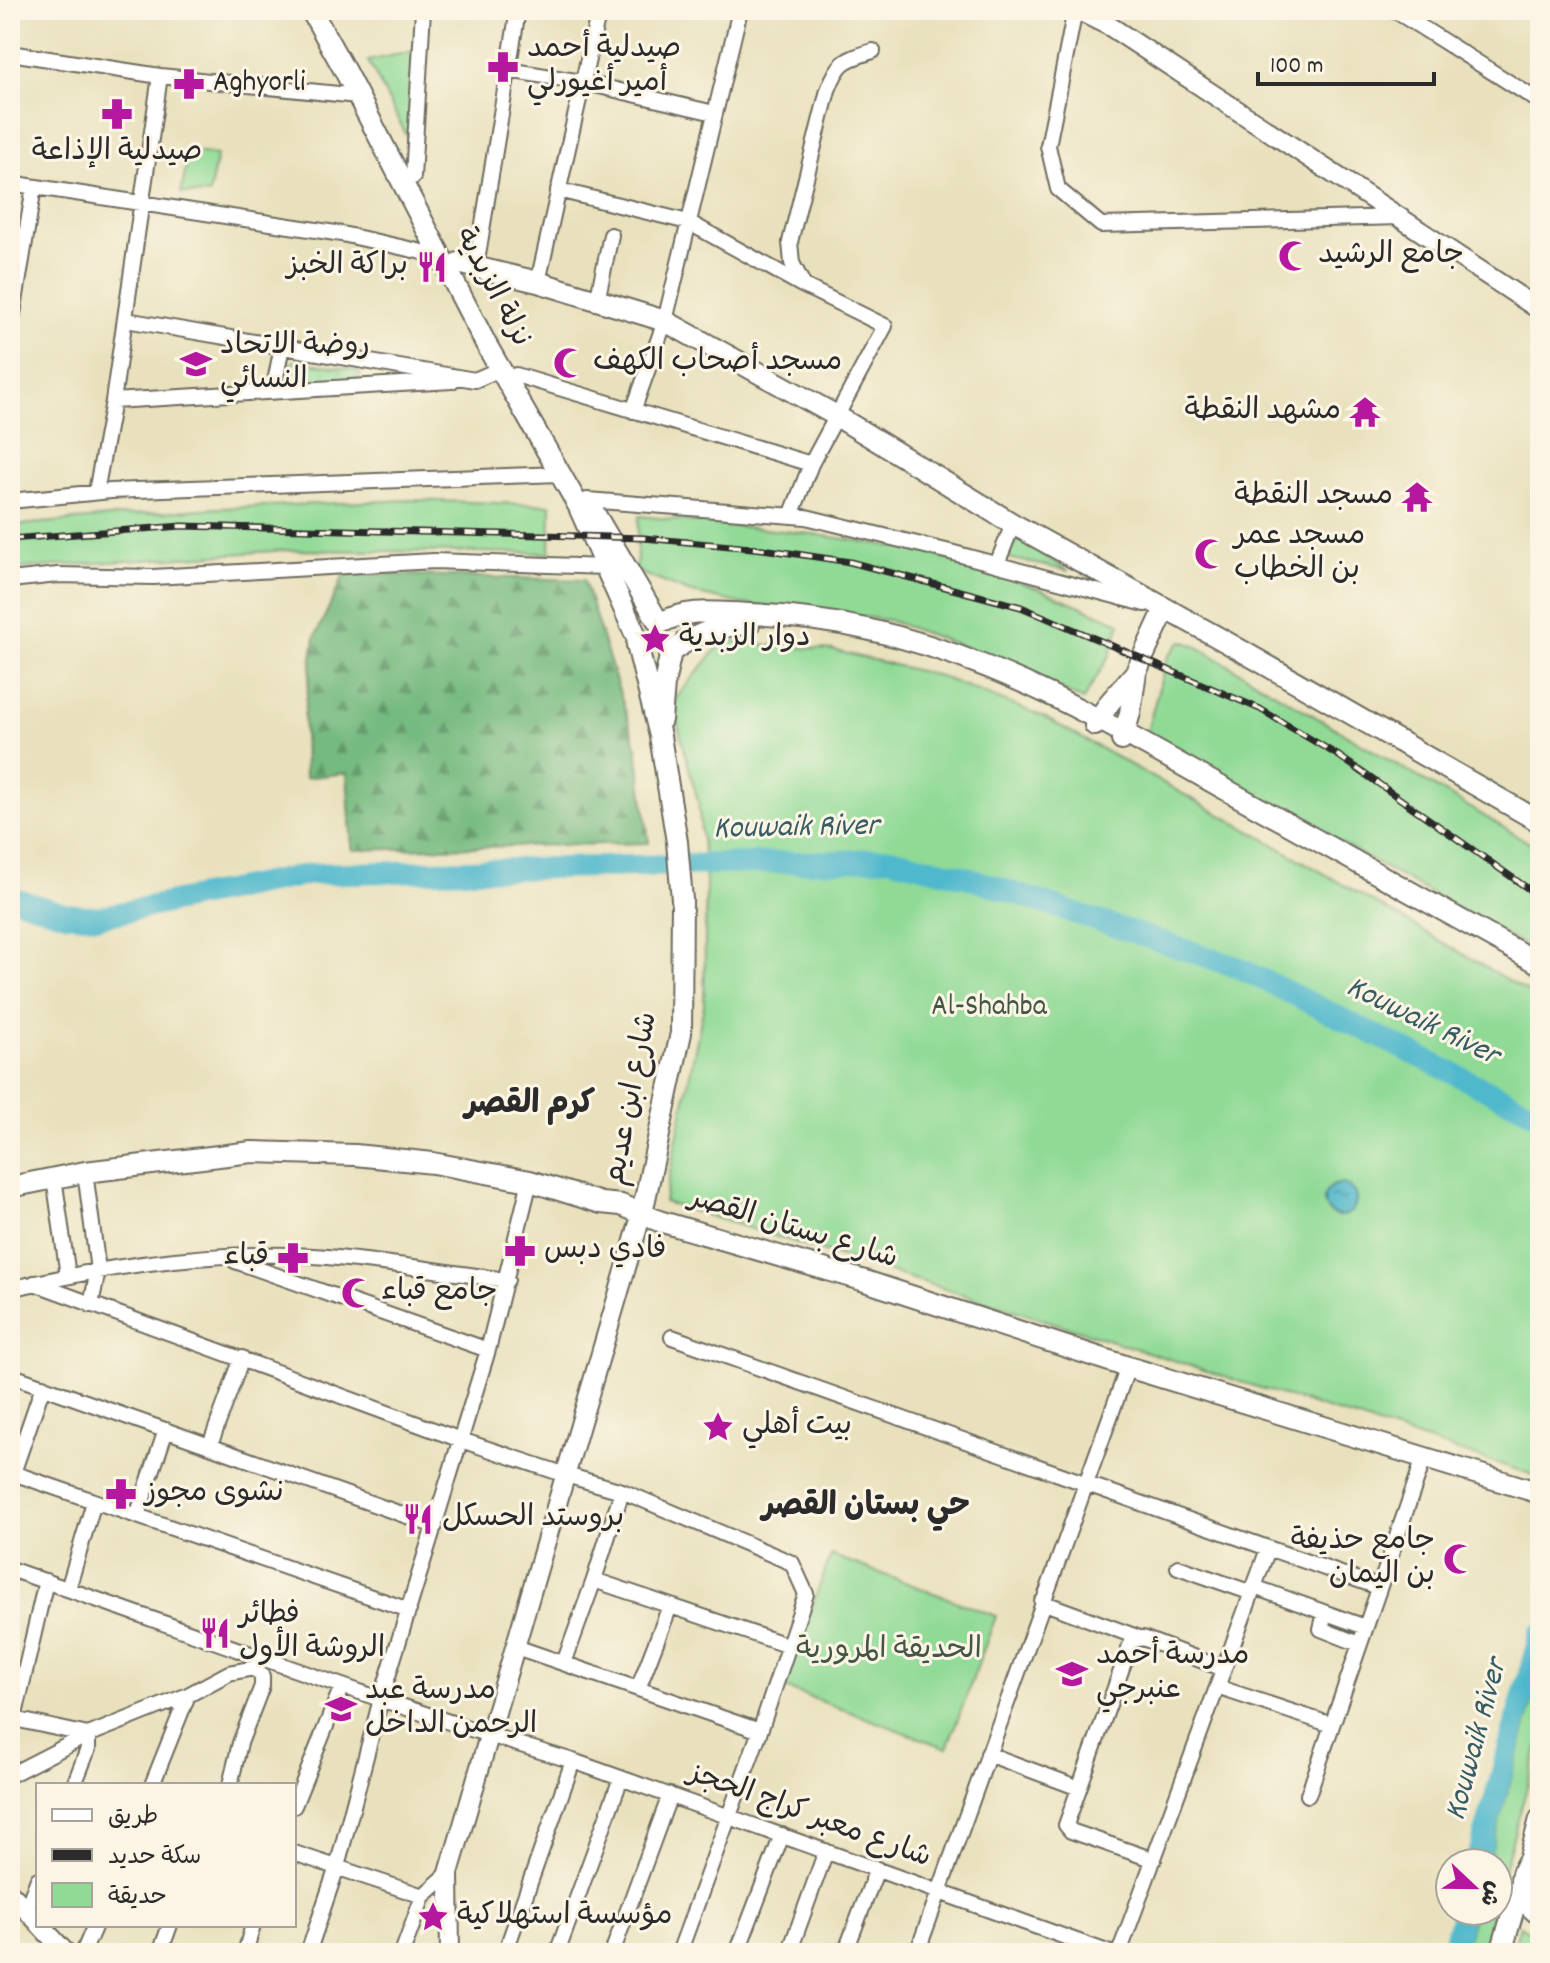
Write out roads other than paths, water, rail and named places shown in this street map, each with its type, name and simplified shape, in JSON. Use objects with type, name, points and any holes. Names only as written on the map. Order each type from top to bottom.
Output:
[{"type":"main road","name":"نزلة الزبدية","points":[[311,10],[358,96],[458,262]]},
{"type":"main road","name":"نزلة الزبدية","points":[[323,10],[375,99],[458,262],[508,372],[578,505],[637,641],[660,736]]},
{"type":"main road","points":[[458,262],[538,282],[665,321],[835,415],[1013,524],[1540,822]]},
{"type":"main road","name":"نزلة الزبدية","points":[[508,372],[660,623]]},
{"type":"main road","points":[[1123,736],[1136,672],[1165,609]]},
{"type":"main road","points":[[1098,722],[981,671],[854,634],[789,625],[733,625],[694,637],[659,661],[647,659],[637,641],[643,628],[675,614],[787,615],[853,624],[924,643],[995,668],[1098,722],[1123,736],[1540,974]]},
{"type":"main road","points":[[660,623],[673,633],[662,699],[660,736]]},
{"type":"main road","points":[[1098,722],[1122,686],[1136,672]]},
{"type":"main road","name":"شارع ابن عديم","points":[[642,1213],[681,1033],[682,900],[677,842],[660,736]]},
{"type":"main road","points":[[1123,736],[1540,964]]},
{"type":"main road","name":"شارع بستان القصر","points":[[10,1187],[85,1172],[252,1152],[355,1155],[433,1163],[530,1181],[865,1281],[1128,1367],[1540,1493]]},
{"type":"main road","points":[[1501,1953],[1523,1868],[1535,1854],[1540,1819]]},
{"type":"main road","points":[[1520,1887],[1528,1906],[1540,1915]]},
{"type":"street","points":[[413,177],[423,10]]},
{"type":"street","points":[[10,183],[342,234],[458,262],[508,70],[518,10]]},
{"type":"street","points":[[538,282],[599,10]]},
{"type":"street","points":[[633,411],[665,321],[740,10]]},
{"type":"street","points":[[1403,217],[1101,225],[1058,189],[1048,146],[1076,10],[1108,17],[1403,217],[1540,310]]},
{"type":"street","points":[[1394,10],[1540,102]]},
{"type":"street","points":[[804,286],[792,263],[790,242],[828,90],[843,60],[873,51]]},
{"type":"street","points":[[10,53],[160,76],[358,96]]},
{"type":"street","points":[[508,70],[582,82],[714,113]]},
{"type":"street","points":[[96,492],[126,320],[160,76]]},
{"type":"street","points":[[10,332],[34,187]]},
{"type":"street","points":[[558,190],[688,222],[804,286],[885,326],[835,415],[811,464],[791,516]]},
{"type":"street","points":[[597,301],[611,235]]},
{"type":"street","points":[[126,320],[475,380]]},
{"type":"street","points":[[273,392],[282,346]]},
{"type":"street","points":[[113,401],[475,380],[508,372],[811,464]]},
{"type":"street","points":[[10,501],[96,492],[560,474]]},
{"type":"street","points":[[587,500],[821,520],[1165,609]]},
{"type":"street","points":[[997,564],[1013,524]]},
{"type":"street","points":[[10,580],[58,575],[153,577],[434,561],[605,567]]},
{"type":"street","points":[[85,1172],[98,1270],[91,1305]]},
{"type":"street","points":[[54,1177],[68,1276]]},
{"type":"street","points":[[308,1953],[337,1867],[381,1699],[488,1350],[530,1181]]},
{"type":"street","points":[[450,1953],[449,1873],[642,1213]]},
{"type":"street","points":[[10,1289],[98,1270],[224,1257],[312,1256],[507,1280]]},
{"type":"street","points":[[224,1257],[488,1350]]},
{"type":"street","points":[[34,1283],[461,1440],[622,1491],[792,1563],[806,1594],[679,1953]]},
{"type":"street","points":[[672,1337],[1378,1587]]},
{"type":"street","points":[[210,1445],[242,1358]]},
{"type":"street","points":[[917,1953],[1128,1367]]},
{"type":"street","points":[[10,1375],[435,1526]]},
{"type":"street","points":[[43,1386],[12,1473],[409,1610]]},
{"type":"street","points":[[137,1516],[166,1430]]},
{"type":"street","points":[[1308,1795],[1424,1458]]},
{"type":"street","points":[[564,1663],[622,1491]]},
{"type":"street","points":[[68,1589],[94,1502]]},
{"type":"street","points":[[1119,1953],[1268,1549]]},
{"type":"street","points":[[1178,1567],[1365,1627]]},
{"type":"street","name":"شارع معبر كراج الحجز","points":[[10,1569],[488,1736],[573,1761],[1110,1953]]},
{"type":"street","points":[[594,1580],[789,1646]]},
{"type":"street","points":[[46,1581],[12,1719],[88,1735]]},
{"type":"street","points":[[1042,1602],[1224,1669]]},
{"type":"street","points":[[638,1689],[670,1606]]},
{"type":"street","points":[[1325,1613],[1321,1629],[1359,1644]]},
{"type":"street","points":[[1137,1637],[1132,1640],[1066,1825],[1067,1829],[1154,1860]]},
{"type":"street","points":[[516,1647],[760,1731]]},
{"type":"street","points":[[10,1775],[88,1735],[188,1695],[229,1673],[254,1668],[267,1657]]},
{"type":"street","points":[[230,1783],[240,1743],[262,1686],[262,1676],[254,1668]]},
{"type":"street","points":[[296,1801],[342,1686]]},
{"type":"street","points":[[1217,1687],[1332,1725]]},
{"type":"street","points":[[153,1783],[188,1695]]},
{"type":"street","points":[[75,1783],[88,1749],[88,1735]]},
{"type":"street","points":[[988,1754],[1079,1788]]},
{"type":"street","points":[[505,1953],[573,1761]]},
{"type":"street","points":[[557,1953],[621,1778]]},
{"type":"street","points":[[612,1953],[670,1795]]},
{"type":"street","points":[[737,1953],[782,1835]]},
{"type":"street","points":[[789,1953],[826,1851]]},
{"type":"street","points":[[296,1854],[423,1896]]},
{"type":"street","points":[[845,1953],[877,1869]]},
{"type":"street","points":[[402,1953],[423,1896],[449,1873]]},
{"type":"street","points":[[10,1893],[35,1919]]},
{"type":"street","points":[[42,1927],[66,1953]]},
{"type":"street","points":[[83,1953],[94,1927]]},
{"type":"street","points":[[160,1953],[169,1927]]},
{"type":"street","points":[[245,1953],[252,1927]]},
{"type":"water","points":[[1340,1184],[1351,1189],[1356,1200],[1351,1211],[1340,1216],[1329,1211],[1324,1200],[1329,1189]]},
{"type":"waterway","name":"Kouwaik River","points":[[10,897],[65,914],[99,917],[310,874],[890,858],[966,877],[1237,967],[1540,1116]]},
{"type":"waterway","name":"Kouwaik River","points":[[1481,1847],[1540,1634]]},
{"type":"waterway","name":"Kouwaik River","points":[[1452,1953],[1459,1927]]},
{"type":"railway","points":[[10,539],[182,526],[542,535],[644,538],[763,549],[850,562],[1021,607],[1260,709],[1339,756],[1540,897]]},
{"type":"place","name":"صيدلية أحمد أمير أغيورلي","points":[[503,67]]},
{"type":"place","name":"Aghyorli","points":[[189,84]]},
{"type":"place","name":"صيدلية الإذاعة","points":[[117,114]]},
{"type":"place","name":"جامع الرشيد","points":[[1294,256]]},
{"type":"place","name":"براكة الخبز","points":[[432,267]]},
{"type":"place","name":"مسجد أصحاب الكهف","points":[[569,363]]},
{"type":"place","name":"روضة الاتحاد النسائي","points":[[196,364]]},
{"type":"place","name":"مشهد النقطة","points":[[1365,412]]},
{"type":"place","name":"مسجد النقطة","points":[[1417,497]]},
{"type":"place","name":"مسجد عمر بن الخطاب","points":[[1210,554]]},
{"type":"place","name":"دوار الزبدية","points":[[655,639]]},
{"type":"place","name":"فادي دبس","points":[[520,1251]]},
{"type":"place","name":"قباء","points":[[293,1258]]},
{"type":"place","name":"جامع قباء","points":[[357,1293]]},
{"type":"place","name":"بيت أهلي","points":[[718,1427]]},
{"type":"place","name":"نشوى مجوز","points":[[121,1494]]},
{"type":"place","name":"بروستد الحسكل","points":[[418,1519]]},
{"type":"place","name":"جامع حذيفة بن اليمان","points":[[1459,1559]]},
{"type":"place","name":"فطائر الروشة الأول","points":[[215,1633]]},
{"type":"place","name":"مدرسة أحمد عنبرجي","points":[[1072,1674]]},
{"type":"place","name":"مدرسة عبد الرحمن الداخل","points":[[341,1709]]},
{"type":"place","name":"مؤسسة استهلاكية","points":[[433,1917]]},
{"type":"district","name":"كرم القصر","points":[[530,1106]]},
{"type":"district","name":"حي بستان القصر","points":[[866,1508]]},
{"type":"park label","name":"Al-Shahba","points":[[989,1008]]},
{"type":"park label","name":"الحديقة المرورية","points":[[889,1651]]}]
